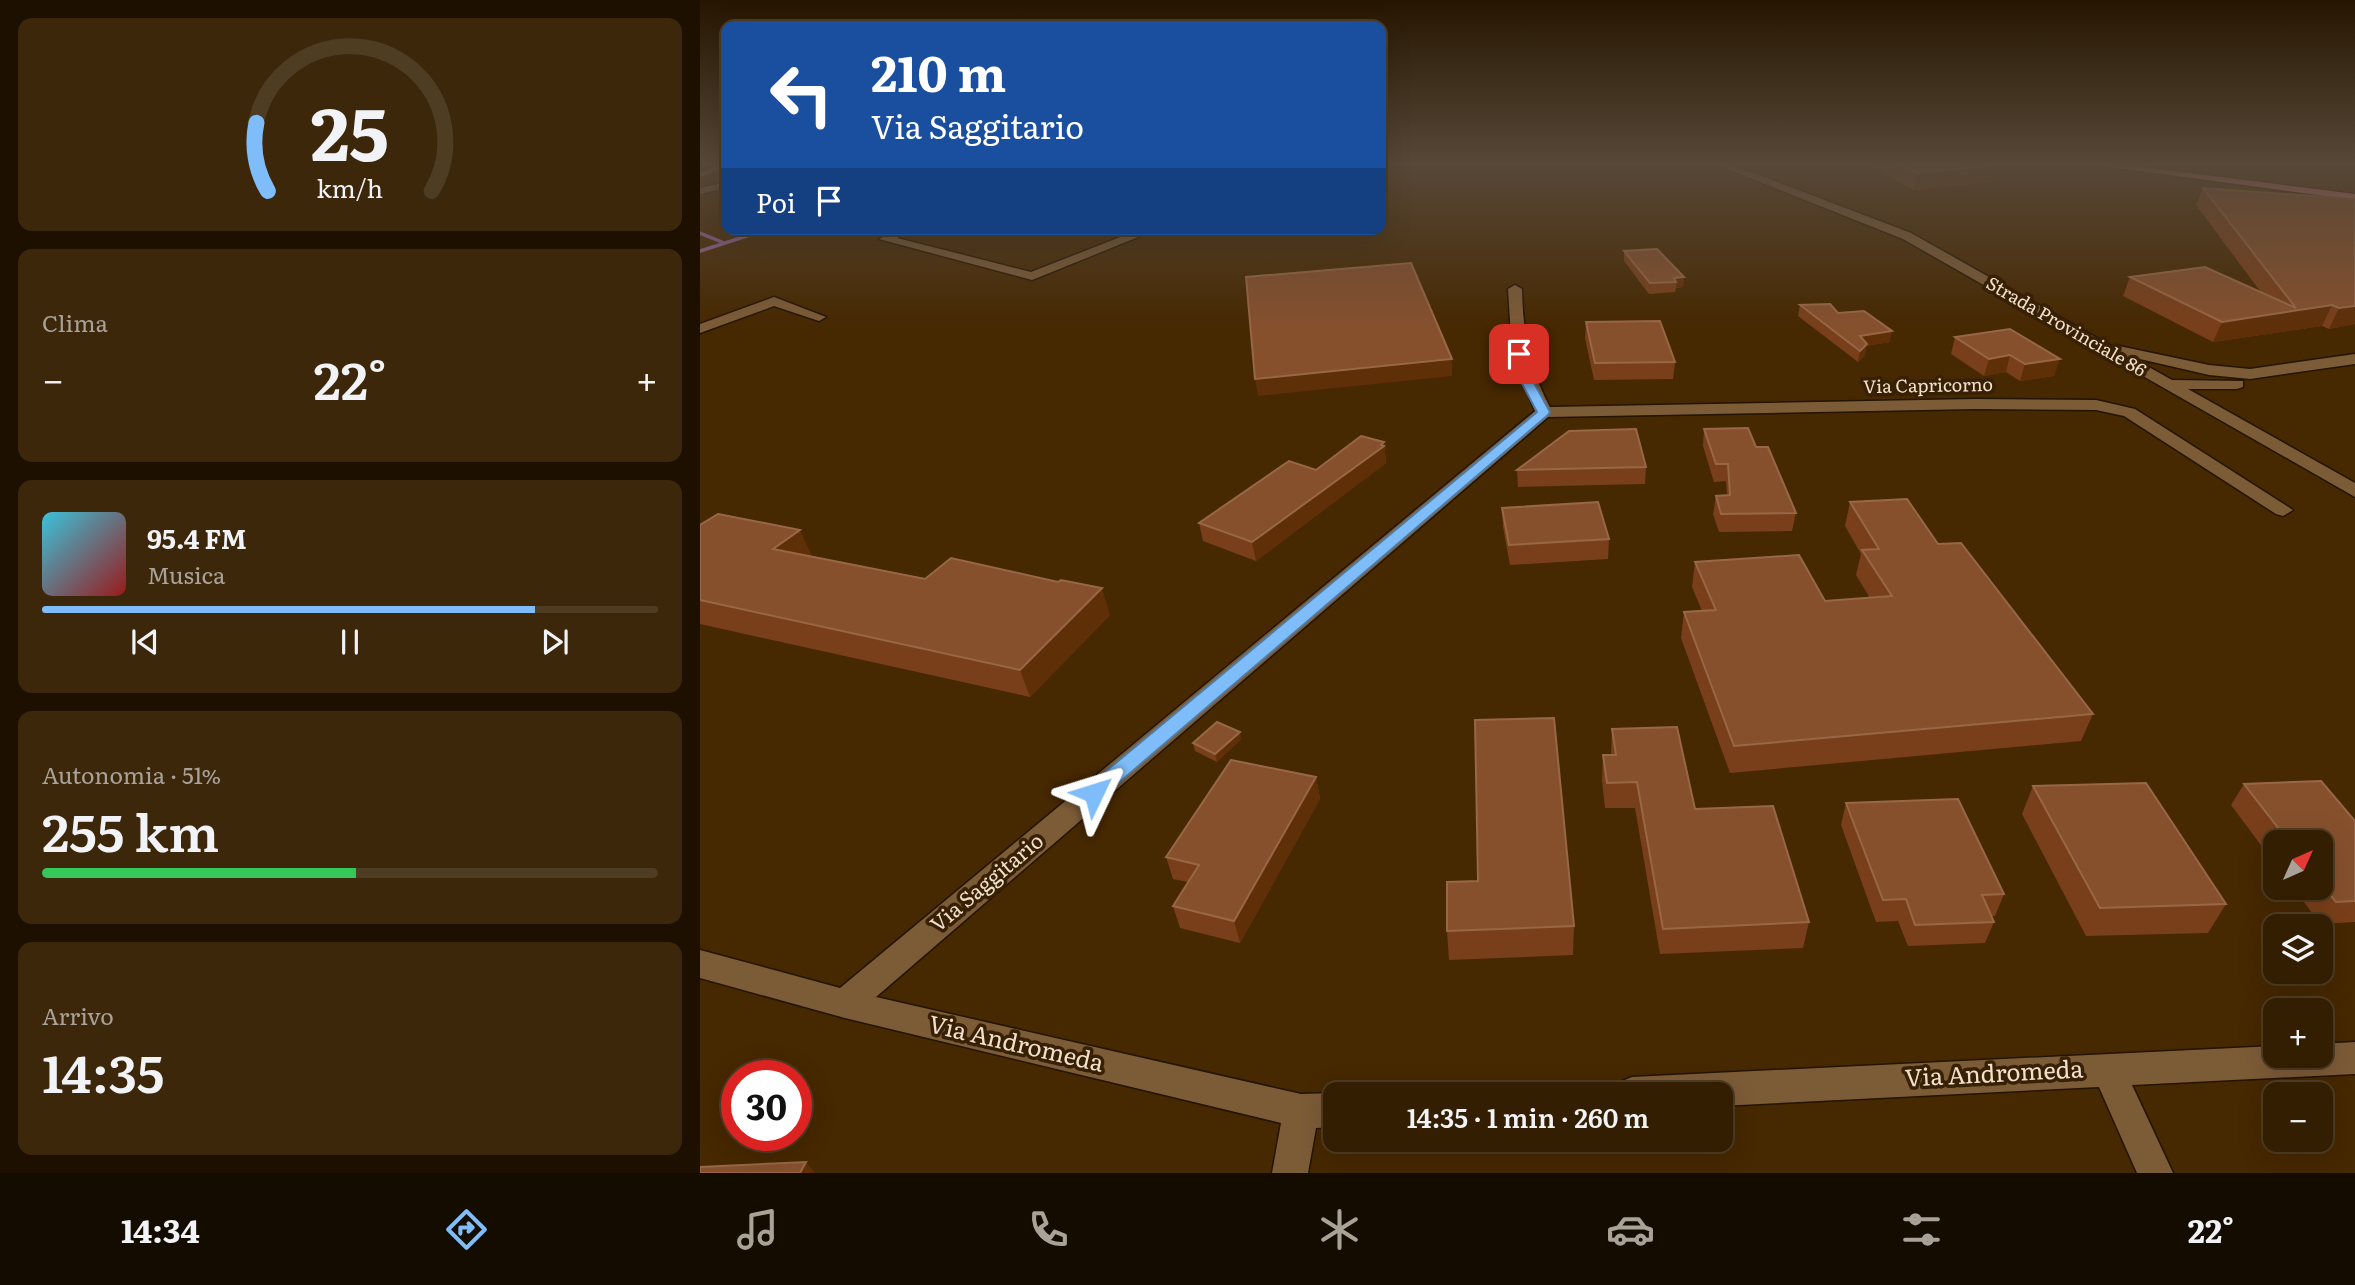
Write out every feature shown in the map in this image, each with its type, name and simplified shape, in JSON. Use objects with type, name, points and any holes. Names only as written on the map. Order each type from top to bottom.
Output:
[{"type":"street","name":"Strada Provinciale 86","points":[[1863,219],[1907,236],[2355,491]]},
{"type":"street","points":[[896,235],[886,239],[1032,276],[1137,235]]},
{"type":"street","points":[[1515,289],[1515,334],[1523,374],[1544,412]]},
{"type":"street","points":[[700,329],[774,301],[819,317]]},
{"type":"street","points":[[2096,345],[2244,379]]},
{"type":"street","points":[[2168,385],[2212,387],[2355,359]]},
{"type":"street","points":[[2168,385],[2184,373],[2209,370]]},
{"type":"street","points":[[2237,424],[2232,395],[2244,379]]},
{"type":"street","name":"Via Capricorno","points":[[1544,412],[1987,404],[2096,405],[2129,412],[2283,510]]},
{"type":"street","name":"Via Saggitario","points":[[845,1004],[1544,412]]},
{"type":"street","name":"Via Andromeda","points":[[700,964],[845,1004],[1301,1111],[1323,1110]]},
{"type":"street","name":"Via Andromeda","points":[[1733,1088],[2106,1068],[2355,1058]]},
{"type":"street","points":[[2106,1068],[2155,1173]]},
{"type":"street","points":[[1290,1173],[1301,1111]]},
{"type":"building","points":[[2227,219],[2355,219],[2355,306],[2339,308],[2332,305],[2222,322],[2130,277],[2205,267],[2296,308]]},
{"type":"building","points":[[1657,249],[1684,277],[1674,278],[1676,282],[1650,283],[1624,251]]},
{"type":"building","points":[[1411,263],[1452,359],[1255,379],[1246,277]]},
{"type":"building","points":[[1830,304],[1838,313],[1864,311],[1892,331],[1860,336],[1867,344],[1860,351],[1800,305]]},
{"type":"building","points":[[1660,321],[1675,362],[1595,363],[1586,322]]},
{"type":"building","points":[[2010,329],[2060,359],[2025,364],[2010,355],[1989,359],[1955,337]]},
{"type":"building","points":[[1748,428],[1756,447],[1768,447],[1796,513],[1721,514],[1716,496],[1730,495],[1728,464],[1716,464],[1704,429]]},
{"type":"building","points":[[1636,429],[1646,467],[1517,470],[1569,431]]},
{"type":"building","points":[[1361,436],[1384,442],[1381,445],[1384,446],[1252,542],[1199,523],[1289,461],[1316,470]]},
{"type":"building","points":[[1907,499],[1938,544],[1961,543],[2093,714],[1734,746],[1684,612],[1716,610],[1695,562],[1799,555],[1825,601],[1892,596],[1862,550],[1879,549],[1850,502]]},
{"type":"building","points":[[1598,502],[1609,539],[1509,545],[1502,508]]},
{"type":"building","points":[[718,514],[800,530],[773,549],[925,579],[951,558],[1058,582],[1061,580],[1102,588],[1020,670],[700,600],[700,525]]},
{"type":"building","points":[[1554,718],[1574,926],[1447,931],[1447,882],[1478,881],[1475,720]]},
{"type":"building","points":[[1217,722],[1240,732],[1215,754],[1193,743]]},
{"type":"building","points":[[1677,727],[1695,809],[1773,806],[1809,922],[1663,929],[1637,782],[1607,783],[1603,755],[1616,755],[1612,729]]},
{"type":"building","points":[[1231,760],[1316,777],[1234,921],[1173,906],[1199,865],[1166,857]]},
{"type":"building","points":[[2321,781],[2355,821],[2355,901],[2336,902],[2333,898],[2333,830],[2280,830],[2244,784]]},
{"type":"building","points":[[2146,783],[2226,904],[2100,908],[2033,786]]},
{"type":"building","points":[[1958,799],[2004,894],[1982,895],[1994,922],[1915,925],[1906,899],[1883,900],[1846,803]]},
{"type":"building","points":[[806,1162],[800,1173],[700,1173],[700,1167]]},
{"type":"waterway","points":[[700,233],[722,242]]},
{"type":"waterway","points":[[700,251],[749,235]]},
{"type":"route","points":[[1094,793],[1544,412],[1523,374],[1519,354]]}]
